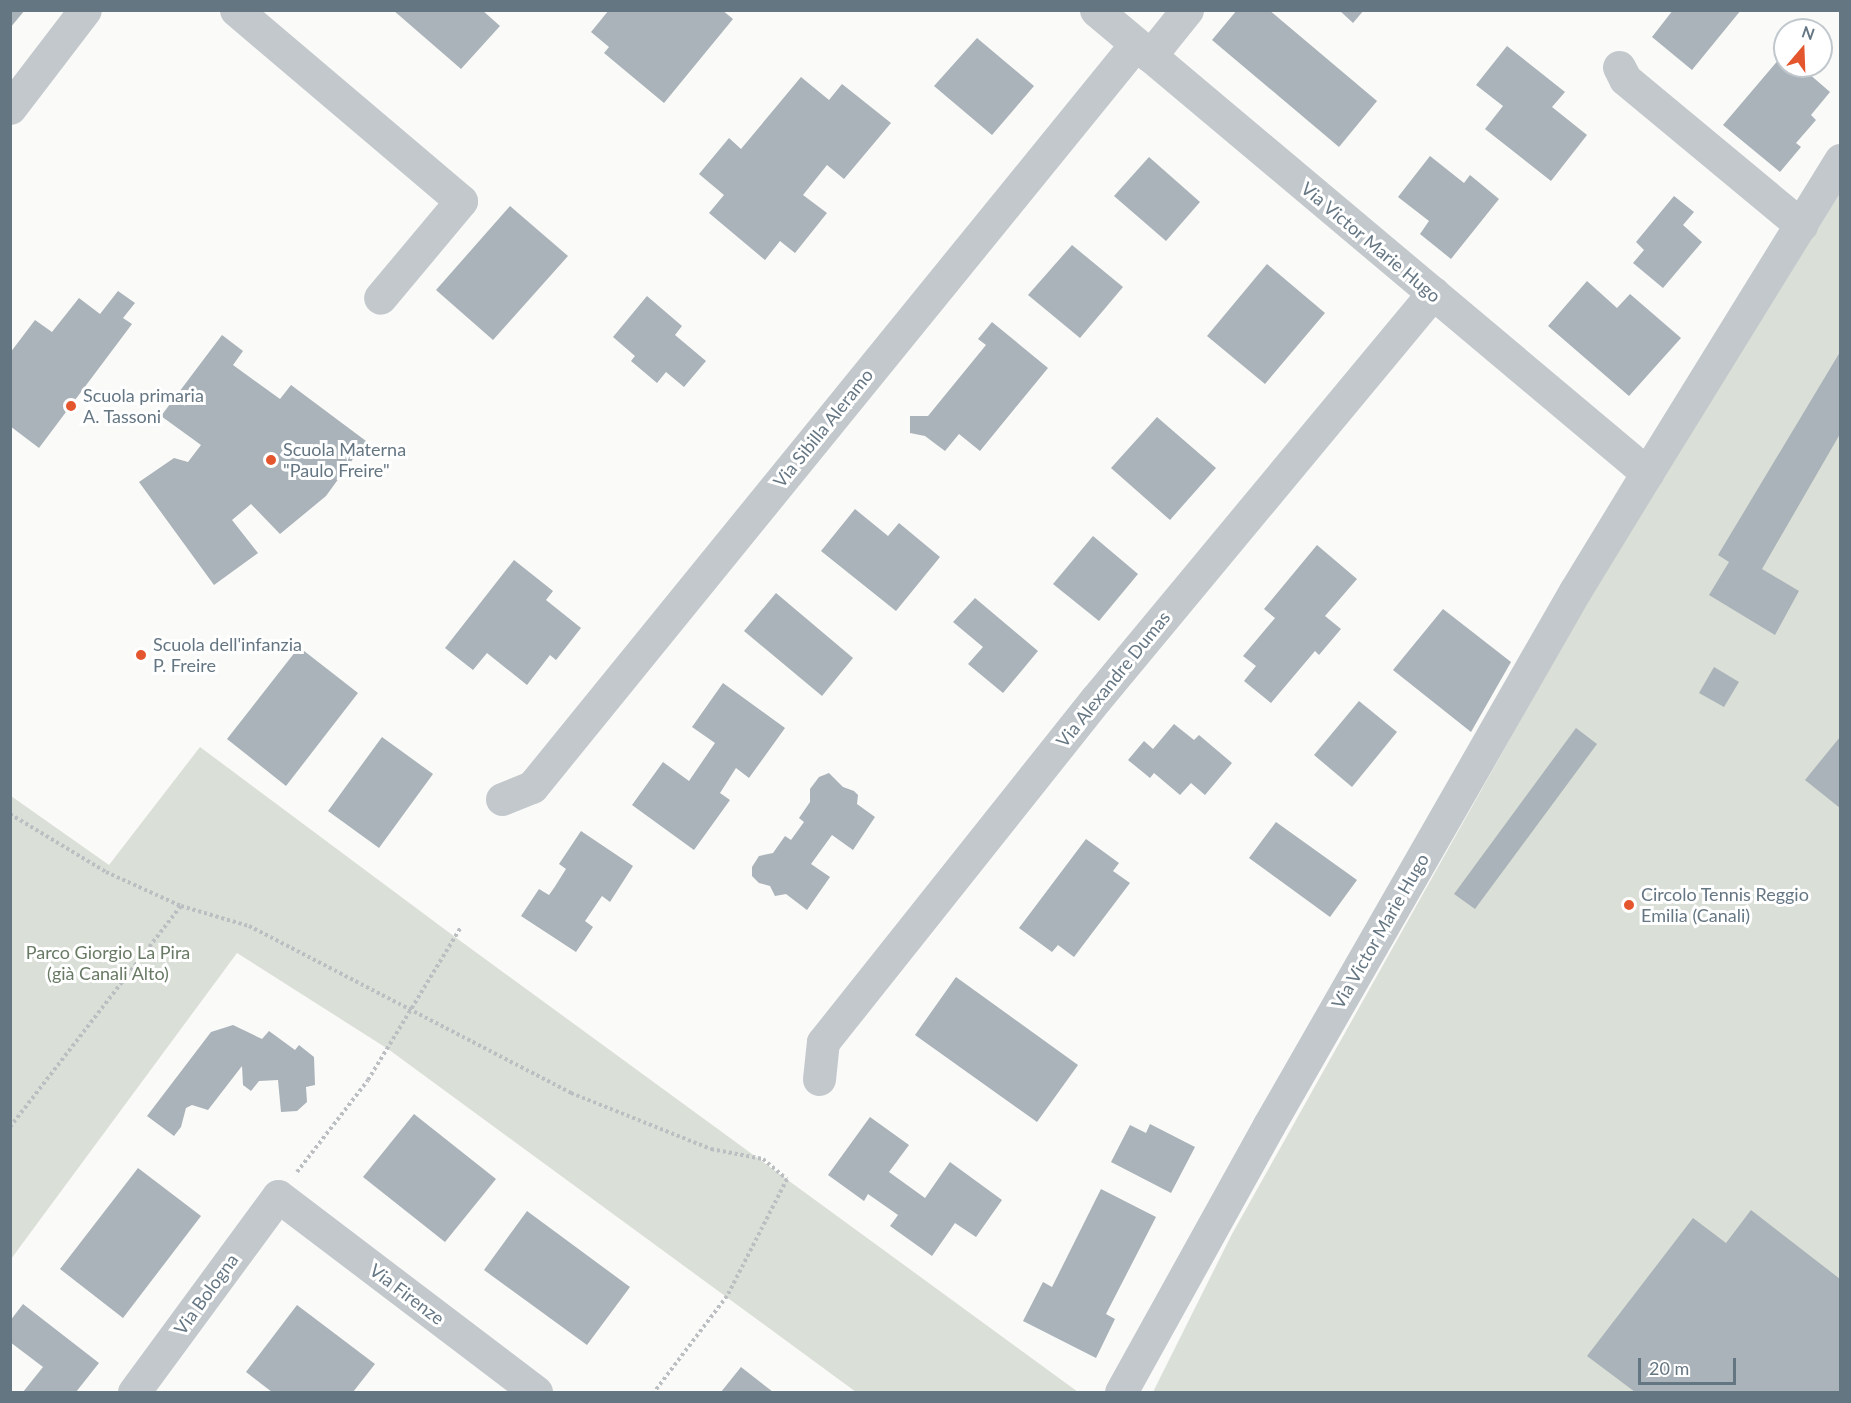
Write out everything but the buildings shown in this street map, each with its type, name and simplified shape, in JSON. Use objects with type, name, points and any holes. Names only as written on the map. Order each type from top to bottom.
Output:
[{"type":"street","points":[[10,108],[85,10]]},
{"type":"street","points":[[236,10],[461,201],[380,298]]},
{"type":"street","name":"Via Victor Marie Hugo","points":[[1096,10],[1647,472]]},
{"type":"street","name":"Via Sibilla Aleramo","points":[[502,799],[532,787],[1143,50],[1187,10]]},
{"type":"street","points":[[1618,67],[1625,79],[1801,225]]},
{"type":"street","name":"Via Victor Marie Hugo","points":[[1121,1392],[1269,1125],[1575,591],[1840,159]]},
{"type":"street","name":"Via Alexandre Dumas","points":[[819,1079],[824,1042],[1096,699],[1433,293]]},
{"type":"street","name":"Via Bologna","points":[[134,1392],[278,1196]]},
{"type":"street","name":"Via Firenze","points":[[278,1196],[536,1392]]},
{"type":"path","points":[[10,814],[106,872],[181,906],[249,926],[571,1093],[711,1149],[764,1159],[787,1179],[727,1296],[654,1392]]},
{"type":"path","points":[[10,1127],[181,906]]},
{"type":"path","points":[[278,1196],[368,1080],[461,927]]},
{"type":"green space","name":"Circolo Tennis Reggio Emilia (Canali)","points":[[1840,193],[1840,1392],[1153,1392],[1232,1234],[1602,575]]},
{"type":"green space","name":"Parco Giorgio La Pira (già Canali Alto)","points":[[200,747],[455,937],[1078,1392],[856,1392],[388,1049],[237,953],[11,1259],[11,796],[109,865]]},
{"type":"place","name":"Scuola primaria A. Tassoni","points":[[71,406]]},
{"type":"place","name":"Scuola Materna \"Paulo Freire\"","points":[[271,460]]},
{"type":"place","name":"Scuola dell'infanzia P. Freire","points":[[141,655]]},
{"type":"place","name":"Circolo Tennis Reggio Emilia (Canali)","points":[[1629,905]]}]
